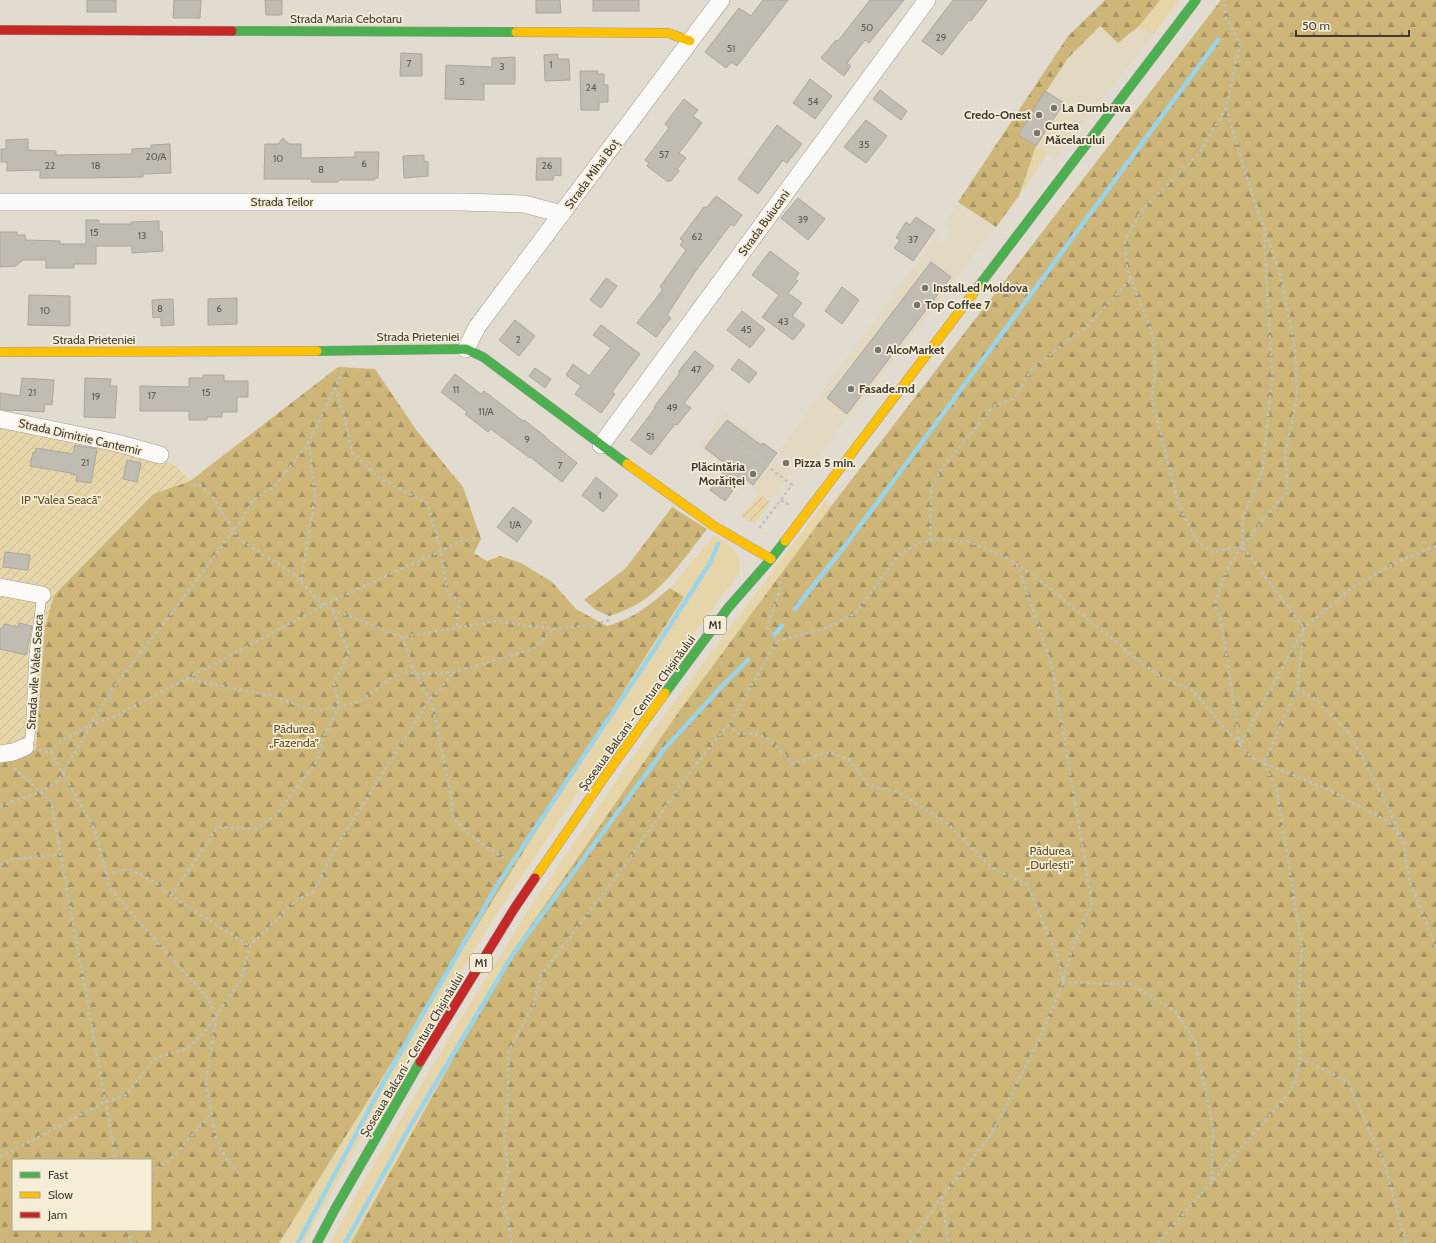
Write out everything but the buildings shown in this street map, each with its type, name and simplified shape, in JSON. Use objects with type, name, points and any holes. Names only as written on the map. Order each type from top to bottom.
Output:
[{"type":"main road","name":"Șoseaua Balcani - Centura Chișinăului","points":[[317,1243],[335,1209],[430,1046],[514,909],[610,769],[728,608],[771,559],[1196,0]]},
{"type":"main road","name":"Strada Maria Cebotaru","points":[[0,30],[646,32],[668,33],[690,40]]},
{"type":"main road","name":"Strada Prieteniei","points":[[0,352],[190,352],[466,349],[484,357],[601,445],[714,526],[771,559]]},
{"type":"street","name":"Strada Mihai Boț","points":[[466,349],[477,327],[721,0]]},
{"type":"street","name":"Strada Buiucani","points":[[601,445],[927,0]]},
{"type":"street","name":"Strada Teilor","points":[[0,202],[461,202],[524,204],[562,214]]},
{"type":"street","name":"Strada Dimitrie Cantemir","points":[[0,419],[117,443],[160,455]]},
{"type":"street","points":[[0,587],[42,595]]},
{"type":"street","points":[[0,754],[13,752],[25,747]]},
{"type":"lane","name":"Strada vile Valea Seaca","points":[[25,747],[30,739],[34,654],[42,595]]},
{"type":"path","points":[[1224,0],[1226,17],[1240,46],[1226,108],[1199,153],[1140,211],[1125,242],[1127,269],[1153,335],[1155,369],[1152,399],[1179,507],[1197,541],[1212,552],[1242,546]]},
{"type":"path","points":[[1226,108],[1252,194],[1280,274],[1295,347],[1297,399],[1285,453],[1287,491],[1242,546],[1227,570],[1215,603],[1222,627],[1240,745]]},
{"type":"path","points":[[1158,1243],[1284,1099],[1295,1082],[1300,1058],[1298,1008],[1302,947],[1277,791],[1264,763],[1297,689],[1304,628],[1242,546],[1243,517],[1263,469],[1272,375],[1264,227]]},
{"type":"path","points":[[930,540],[931,489],[942,468],[994,406],[1014,398],[1032,369],[1088,325],[1131,279]]},
{"type":"path","points":[[0,806],[41,792],[58,781],[110,692],[170,616],[243,518],[253,500],[275,486],[309,442],[342,373],[342,350]]},
{"type":"path","points":[[335,388],[345,419],[352,452],[378,477],[427,503],[442,551],[447,594],[460,601],[457,614],[457,627]]},
{"type":"path","points":[[301,581],[315,498],[309,442]]},
{"type":"path","points":[[742,448],[792,485],[746,545]]},
{"type":"path","points":[[193,485],[200,485],[211,494],[239,539],[295,575],[324,606],[402,637],[496,620],[554,629],[592,626],[610,620]]},
{"type":"path","points":[[781,500],[793,508]]},
{"type":"path","points":[[51,752],[59,742],[92,724],[118,715],[324,606],[462,541],[478,538]]},
{"type":"path","points":[[511,1243],[510,1228],[501,1200],[508,1171],[504,1139],[509,1050],[533,1006],[541,975],[627,862],[692,769],[731,721],[777,641],[824,629],[856,613],[898,556],[918,543],[935,539],[968,542],[1008,558],[1143,664],[1160,676],[1192,690],[1251,757],[1325,788],[1389,822],[1403,840]]},
{"type":"path","points":[[1240,745],[1304,628],[1353,587],[1399,561],[1436,546]]},
{"type":"path","points":[[771,559],[781,586],[767,627],[777,641]]},
{"type":"path","points":[[910,1243],[942,1196],[990,1136],[1040,1038],[1063,982],[1073,946],[1092,903],[1052,666],[1017,564]]},
{"type":"path","points":[[171,896],[218,827],[256,830],[275,816],[317,761],[323,738],[339,706],[334,683],[349,653],[332,608]]},
{"type":"path","points":[[186,679],[269,695],[316,711],[359,702],[401,671],[416,674],[455,672],[533,649],[554,629]]},
{"type":"path","points":[[402,637],[416,674],[433,707],[451,795],[453,818],[474,838],[505,859]]},
{"type":"path","points":[[0,1157],[105,1102],[126,1095],[154,1059],[188,1048],[207,1030],[241,980],[250,946],[295,901],[314,891],[337,845],[430,700],[455,672]]},
{"type":"path","points":[[1297,689],[1314,698],[1350,734],[1387,805],[1403,840],[1409,880],[1436,947]]},
{"type":"path","points":[[728,725],[739,734],[748,733],[769,738],[792,764],[828,752],[850,760],[869,786],[899,792],[948,824],[992,868],[1027,884],[1057,954],[1063,982]]},
{"type":"path","points":[[25,747],[51,752],[95,830],[110,889],[209,1000],[216,1017],[206,1085],[216,1137],[225,1157],[238,1173]]},
{"type":"path","points":[[12,766],[51,801],[116,1159]]},
{"type":"path","points":[[0,865],[15,859],[61,854]]},
{"type":"path","points":[[106,874],[130,869],[155,882],[171,896],[250,946]]},
{"type":"path","points":[[1063,982],[1132,984],[1175,1011],[1195,1041],[1212,1121],[1211,1183]]},
{"type":"path","points":[[1300,1058],[1348,1082],[1385,1164],[1406,1243]]},
{"type":"path","points":[[152,1170],[169,1161],[211,1114]]},
{"type":"path","points":[[942,1196],[948,1243]]},
{"type":"path","points":[[128,1231],[130,1243]]},
{"type":"shaded area","points":[[1101,25],[1118,43],[1139,26],[1153,35],[1055,160],[1018,135],[1068,58]]},
{"type":"shaded area","points":[[958,202],[996,227],[805,472],[782,455],[777,454],[773,459],[792,473],[770,502],[699,446],[725,412],[777,453],[935,237],[945,243],[953,233],[943,225]]},
{"type":"green space","points":[[1105,0],[1160,0],[1139,26],[1118,43],[1100,26],[1068,58],[1018,134],[1036,146],[1019,196],[996,227],[958,202],[1068,36]]},
{"type":"green space","points":[[1160,0],[1179,0],[1153,35],[1139,26]]},
{"type":"green space","name":"Pădurea „Durlești”","points":[[1221,0],[1436,0],[1436,1243],[351,1243],[513,951],[680,710],[832,505]]},
{"type":"green space","points":[[1036,146],[1047,154],[1019,196]]},
{"type":"green space","name":"Pădurea „Fazenda”","points":[[338,367],[375,369],[417,431],[463,487],[481,539],[474,553],[487,561],[500,556],[521,563],[552,582],[576,609],[607,626],[626,619],[648,606],[670,588],[684,597],[279,1243],[0,1243],[0,758],[45,627],[54,595],[153,494],[190,481]]},
{"type":"green space","name":"IP \"Valea Seacă\"","points":[[0,426],[137,454],[175,465],[190,481],[153,494],[54,595],[45,627],[36,749],[28,755],[3,759],[0,758]]},
{"type":"green space","points":[[760,494],[770,502],[755,524],[740,516]]},
{"type":"green space","points":[[826,500],[832,505],[680,710],[513,951],[351,1243],[330,1243],[363,1182],[459,1021],[529,909],[628,763]]},
{"type":"green space","points":[[672,507],[707,529],[673,573],[653,593],[642,601],[630,608],[609,616],[596,610],[584,600],[626,568]]},
{"type":"green space","points":[[714,535],[726,542],[737,554],[740,566],[739,574],[670,665],[578,793],[491,923],[384,1097],[304,1243],[279,1243],[647,654],[684,598],[670,588]]},
{"type":"waterway","points":[[795,609],[844,547],[909,460],[1218,40]]},
{"type":"waterway","points":[[298,1243],[387,1076],[498,884],[647,661],[710,563],[718,544]]},
{"type":"waterway","points":[[775,634],[782,626]]},
{"type":"waterway","points":[[345,1243],[408,1130],[513,954],[666,747],[748,660]]},
{"type":"traffic: fast","points":[[978,287],[1196,0]]},
{"type":"traffic: fast","points":[[232,31],[516,32]]},
{"type":"traffic: fast","points":[[317,351],[466,349],[483,357],[627,464]]},
{"type":"traffic: fast","points":[[665,693],[728,608],[785,541]]},
{"type":"traffic: fast","points":[[317,1243],[420,1062]]},
{"type":"traffic: slow","points":[[516,32],[668,33],[690,41]]},
{"type":"traffic: slow","points":[[785,541],[978,287]]},
{"type":"traffic: slow","points":[[0,352],[317,351]]},
{"type":"traffic: slow","points":[[627,464],[714,526],[771,559]]},
{"type":"traffic: slow","points":[[535,878],[610,769],[665,693]]},
{"type":"traffic: jam","points":[[0,30],[232,31]]},
{"type":"traffic: jam","points":[[420,1062],[514,909],[535,878]]},
{"type":"place","name":"La Dumbrava","points":[[1054,108]]},
{"type":"place","name":"Credo-Onest","points":[[1039,115]]},
{"type":"place","name":"Curtea Măcelarului","points":[[1037,133]]},
{"type":"place","name":"InstalLed Moldova","points":[[925,288]]},
{"type":"place","name":"Top Coffee 7","points":[[917,305]]},
{"type":"place","name":"AlcoMarket","points":[[878,350]]},
{"type":"place","name":"Fasade.md","points":[[851,389]]},
{"type":"place","name":"Pizza 5 min.","points":[[786,463]]},
{"type":"place","name":"Plăcintăria Morăriței","points":[[753,474]]}]
